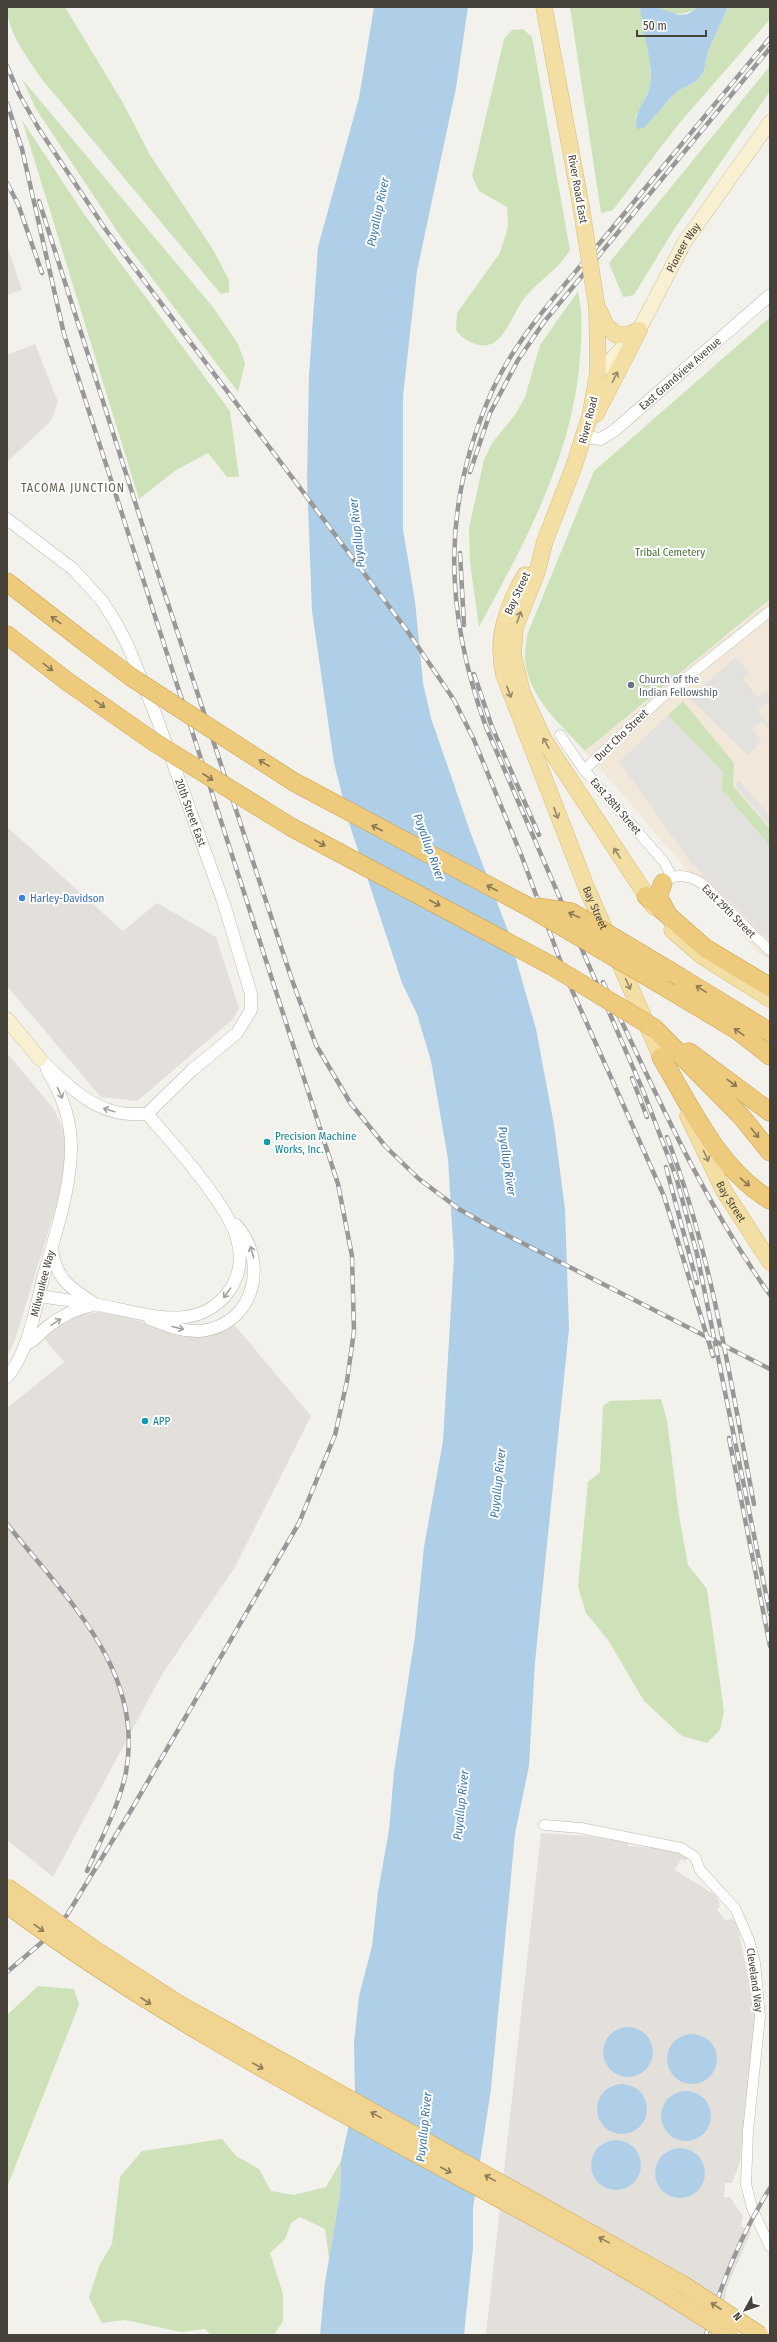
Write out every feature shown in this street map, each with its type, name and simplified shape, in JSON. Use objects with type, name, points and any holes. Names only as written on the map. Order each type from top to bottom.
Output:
[{"type":"highway","points":[[7,582],[144,685],[294,782],[527,906],[737,1030],[770,1056]]},
{"type":"highway","points":[[7,635],[68,682],[154,742],[291,827],[552,966],[654,1028],[701,1060],[770,1112]]},
{"type":"highway","points":[[667,880],[659,892],[659,900],[672,921]]},
{"type":"highway","points":[[646,896],[672,921],[705,948],[770,987]]},
{"type":"highway","points":[[527,906],[571,912],[770,1032]]},
{"type":"highway","points":[[654,1028],[741,1116],[770,1152]]},
{"type":"highway","points":[[661,1057],[724,1158],[739,1176],[770,1200]]},
{"type":"highway","points":[[7,1887],[94,1949],[179,2004],[684,2285],[760,2335]]},
{"type":"highway","points":[[7,1905],[69,1949],[187,2026],[548,2226],[682,2303],[730,2335]]},
{"type":"main road","name":"River Road East","points":[[544,7],[581,206],[598,308],[598,373]]},
{"type":"main road","name":"Pioneer Way","points":[[598,373],[639,330],[684,243],[770,122]]},
{"type":"main road","points":[[598,308],[606,324],[616,335],[628,335],[639,330]]},
{"type":"main road","points":[[584,437],[639,330]]},
{"type":"main road","name":"River Road","points":[[574,466],[584,437],[598,373]]},
{"type":"main road","name":"Bay Street","points":[[574,466],[545,541],[537,572],[514,635],[513,655],[518,680],[537,724],[554,757],[662,918],[690,947],[770,999]]},
{"type":"main road","name":"Bay Street","points":[[545,541],[523,580],[503,626],[499,646],[504,675],[587,889],[661,1057],[721,1185],[738,1214],[770,1262]]},
{"type":"main road","points":[[634,878],[649,886],[667,880]]},
{"type":"main road","points":[[7,1019],[40,1059]]},
{"type":"street","name":"East Grandview Avenue","points":[[584,437],[601,439],[615,430],[770,295]]},
{"type":"street","name":"20th Street East","points":[[7,519],[73,569],[103,602],[128,646],[156,716],[224,904],[252,994],[251,1010],[237,1033],[192,1070],[147,1114]]},
{"type":"street","name":"Duct Cho Street","points":[[584,770],[660,698],[770,611]]},
{"type":"street","name":"East 28th Street","points":[[560,735],[584,770],[664,862],[667,880]]},
{"type":"street","name":"East 29th Street","points":[[667,880],[690,877],[703,884],[770,951]]},
{"type":"street","points":[[40,1059],[75,1090],[97,1106],[118,1113],[147,1114],[175,1146],[228,1217],[246,1238],[254,1262],[252,1289],[236,1314],[211,1328],[192,1331],[178,1329],[128,1311]]},
{"type":"street","name":"Milwaukee Way","points":[[7,1377],[25,1345],[52,1248],[67,1186],[72,1146],[66,1111],[58,1090],[40,1059]]},
{"type":"street","points":[[38,1296],[97,1304],[128,1311],[186,1317],[203,1312],[218,1303],[230,1290],[240,1265],[237,1239],[228,1217]]},
{"type":"street","points":[[52,1248],[55,1266],[62,1278],[71,1288],[97,1304]]},
{"type":"street","points":[[25,1345],[33,1342],[46,1328],[64,1316],[85,1307],[97,1304]]},
{"type":"street","name":"Cleveland Way","points":[[544,1825],[581,1828],[681,1848],[695,1857],[700,1870],[731,1902],[742,1921],[754,1963],[760,2017],[748,2139],[746,2184],[752,2208],[770,2247]]},
{"type":"shaded area","points":[[7,245],[22,290],[7,295]]},
{"type":"shaded area","points":[[35,344],[58,402],[51,421],[7,462],[7,355]]},
{"type":"shaded area","points":[[770,599],[770,959],[759,954],[585,751]]},
{"type":"shaded area","points":[[736,657],[750,673],[743,679],[758,697],[766,691],[770,695],[770,700],[758,711],[770,725],[770,730],[761,721],[752,729],[762,741],[748,755],[689,698]]},
{"type":"shaded area","points":[[668,715],[723,772],[721,789],[770,846],[770,941],[693,865],[619,762]]},
{"type":"shaded area","points":[[739,780],[770,816],[770,826],[735,785]]},
{"type":"shaded area","points":[[7,827],[123,931],[157,903],[216,937],[239,1008],[233,1019],[137,1101],[101,1097],[7,986]]},
{"type":"shaded area","points":[[7,1053],[53,1108],[62,1126],[67,1145],[63,1183],[15,1340],[7,1356]]},
{"type":"shaded area","points":[[99,1312],[120,1315],[180,1334],[232,1322],[311,1416],[235,1567],[161,1676],[53,1877],[7,1840],[7,1408],[64,1362],[43,1337],[57,1325],[79,1315]]},
{"type":"shaded area","points":[[541,1833],[586,1836],[628,1842],[628,1846],[671,1849],[688,1857],[686,1861],[681,1859],[675,1870],[717,1896],[720,1907],[717,1910],[725,1920],[732,1919],[737,1923],[756,2015],[740,2162],[732,2183],[725,2183],[724,2197],[730,2197],[743,2216],[741,2226],[751,2232],[727,2287],[718,2335],[486,2335]]},
{"type":"green space","points":[[7,7],[65,7],[123,103],[150,155],[212,248],[229,280],[229,292],[221,294],[41,78],[14,35],[10,26]]},
{"type":"green space","points":[[570,7],[640,7],[650,62],[651,85],[635,119],[666,104],[676,92],[697,81],[704,71],[708,51],[728,7],[770,7],[770,19],[677,126],[613,210],[601,213]]},
{"type":"green space","points":[[656,7],[698,7],[682,14],[677,14],[667,12]]},
{"type":"green space","points":[[523,29],[532,37],[570,250],[561,263],[533,288],[522,301],[501,337],[494,343],[485,345],[475,344],[464,338],[456,330],[457,313],[500,253],[508,227],[507,207],[479,191],[472,176],[504,39],[512,30]]},
{"type":"green space","points":[[770,66],[770,91],[673,231],[634,295],[623,297],[609,263]]},
{"type":"green space","points":[[22,79],[213,307],[238,344],[245,363],[238,392],[121,237],[36,109]]},
{"type":"green space","points":[[22,120],[84,214],[230,411],[239,477],[227,477],[208,453],[176,470],[139,499]]},
{"type":"green space","points":[[578,291],[582,333],[581,349],[576,394],[568,429],[557,464],[544,497],[513,563],[479,627],[470,563],[469,528],[484,460],[492,443],[515,415],[525,397],[540,345]]},
{"type":"green space","name":"Tribal Cemetery","points":[[770,317],[770,599],[585,751],[556,721],[539,698],[527,673],[525,653],[527,635],[594,471]]},
{"type":"green space","points":[[683,701],[734,763],[733,786],[770,829],[770,846],[721,789],[668,715]]},
{"type":"green space","points":[[661,1399],[667,1420],[679,1515],[688,1565],[707,1589],[724,1711],[720,1730],[707,1743],[682,1736],[644,1701],[608,1640],[586,1613],[578,1587],[588,1482],[600,1472],[603,1406],[610,1401]]},
{"type":"green space","points":[[38,1986],[74,1989],[79,2005],[7,2187],[7,2015]]},
{"type":"green space","points":[[222,2139],[236,2156],[259,2169],[271,2191],[294,2195],[326,2187],[341,2161],[340,2194],[329,2259],[325,2229],[300,2217],[291,2223],[285,2239],[270,2253],[283,2294],[283,2321],[274,2335],[211,2335],[205,2329],[181,2332],[125,2320],[102,2323],[89,2298],[99,2266],[112,2244],[120,2177],[142,2151]]},
{"type":"water","name":"Puyallup River","points":[[374,7],[468,7],[456,88],[417,271],[403,396],[403,529],[415,601],[423,683],[431,718],[471,834],[508,931],[536,1029],[554,1125],[565,1209],[569,1329],[535,1662],[529,1766],[515,1834],[491,2089],[473,2208],[473,2248],[464,2335],[320,2335],[325,2282],[340,2194],[341,2161],[355,2096],[354,2043],[359,1996],[372,1946],[378,1892],[389,1830],[394,1772],[415,1636],[424,1547],[443,1441],[454,1257],[448,1159],[431,1061],[417,1014],[402,983],[350,826],[334,763],[312,611],[307,480],[309,375],[318,247],[359,98]]},
{"type":"water","points":[[640,7],[656,7],[679,15],[688,14],[698,7],[728,7],[708,51],[704,71],[697,81],[676,92],[644,128],[637,129],[636,123],[638,112],[648,92],[651,78],[651,69]]},
{"type":"water","points":[[623,2027],[633,2027],[646,2034],[653,2047],[653,2057],[646,2070],[633,2077],[623,2077],[614,2073],[607,2066],[603,2057],[603,2047],[607,2038],[614,2031]]},
{"type":"water","points":[[687,2034],[697,2034],[710,2041],[717,2054],[717,2064],[710,2077],[697,2084],[687,2084],[678,2080],[671,2073],[667,2064],[667,2054],[671,2045],[678,2038]]},
{"type":"water","points":[[617,2084],[627,2084],[640,2091],[647,2104],[647,2114],[640,2127],[627,2134],[617,2134],[608,2130],[601,2123],[597,2114],[597,2104],[601,2095],[608,2088]]},
{"type":"water","points":[[681,2091],[691,2091],[704,2098],[711,2111],[711,2121],[704,2134],[691,2141],[681,2141],[672,2137],[665,2130],[661,2121],[661,2111],[665,2102],[672,2095]]},
{"type":"water","points":[[611,2140],[621,2140],[634,2147],[641,2160],[641,2170],[634,2183],[621,2190],[611,2190],[602,2186],[595,2179],[591,2170],[591,2160],[595,2151],[602,2144]]},
{"type":"water","points":[[675,2148],[685,2148],[698,2155],[705,2168],[705,2178],[698,2191],[685,2198],[675,2198],[666,2194],[659,2187],[655,2178],[655,2168],[659,2159],[666,2152]]},
{"type":"railway","points":[[770,38],[546,307],[516,348],[493,389],[476,432],[464,474],[457,516],[454,557],[456,599],[462,641],[472,684],[486,727],[644,1093],[676,1177],[697,1254],[770,1614]]},
{"type":"railway","points":[[470,472],[490,413],[518,360],[544,322],[770,48]]},
{"type":"railway","points":[[7,66],[19,94],[39,129],[106,230],[406,629],[454,700],[474,740],[522,857],[567,979],[664,1196],[713,1356]]},
{"type":"railway","points":[[7,103],[22,149],[64,334],[338,1184],[352,1256],[354,1331],[347,1381],[335,1435],[299,1523],[130,1812],[67,1915],[41,1943],[7,1972]]},
{"type":"railway","points":[[7,183],[18,204],[42,273]]},
{"type":"railway","points":[[39,201],[152,555],[292,980],[316,1045],[351,1104],[386,1147],[419,1179],[459,1209],[487,1225],[770,1369]]},
{"type":"railway","points":[[460,553],[464,625]]},
{"type":"railway","points":[[474,674],[492,727],[539,835]]},
{"type":"railway","points":[[603,982],[700,1182],[745,1258],[770,1295]]},
{"type":"railway","points":[[632,1078],[647,1117]]},
{"type":"railway","points":[[667,1137],[683,1182],[708,1272],[728,1364],[754,1504]]},
{"type":"railway","points":[[666,1167],[697,1283]]},
{"type":"railway","points":[[729,1438],[770,1646]]},
{"type":"railway","points":[[7,1524],[53,1579],[95,1637],[112,1668],[124,1700],[129,1735],[126,1772],[114,1810],[87,1871]]},
{"type":"railway","points":[[706,2335],[725,2278],[741,2241],[770,2188]]},
{"type":"place","name":"Church of the Indian Fellowship","points":[[631,685]]},
{"type":"place","name":"Harley-Davidson","points":[[22,898]]},
{"type":"place","name":"Precision Machine Works, Inc.","points":[[267,1142]]},
{"type":"place","name":"APP","points":[[145,1421]]},
{"type":"district","name":"TACOMA JUNCTION","points":[[73,488]]}]
